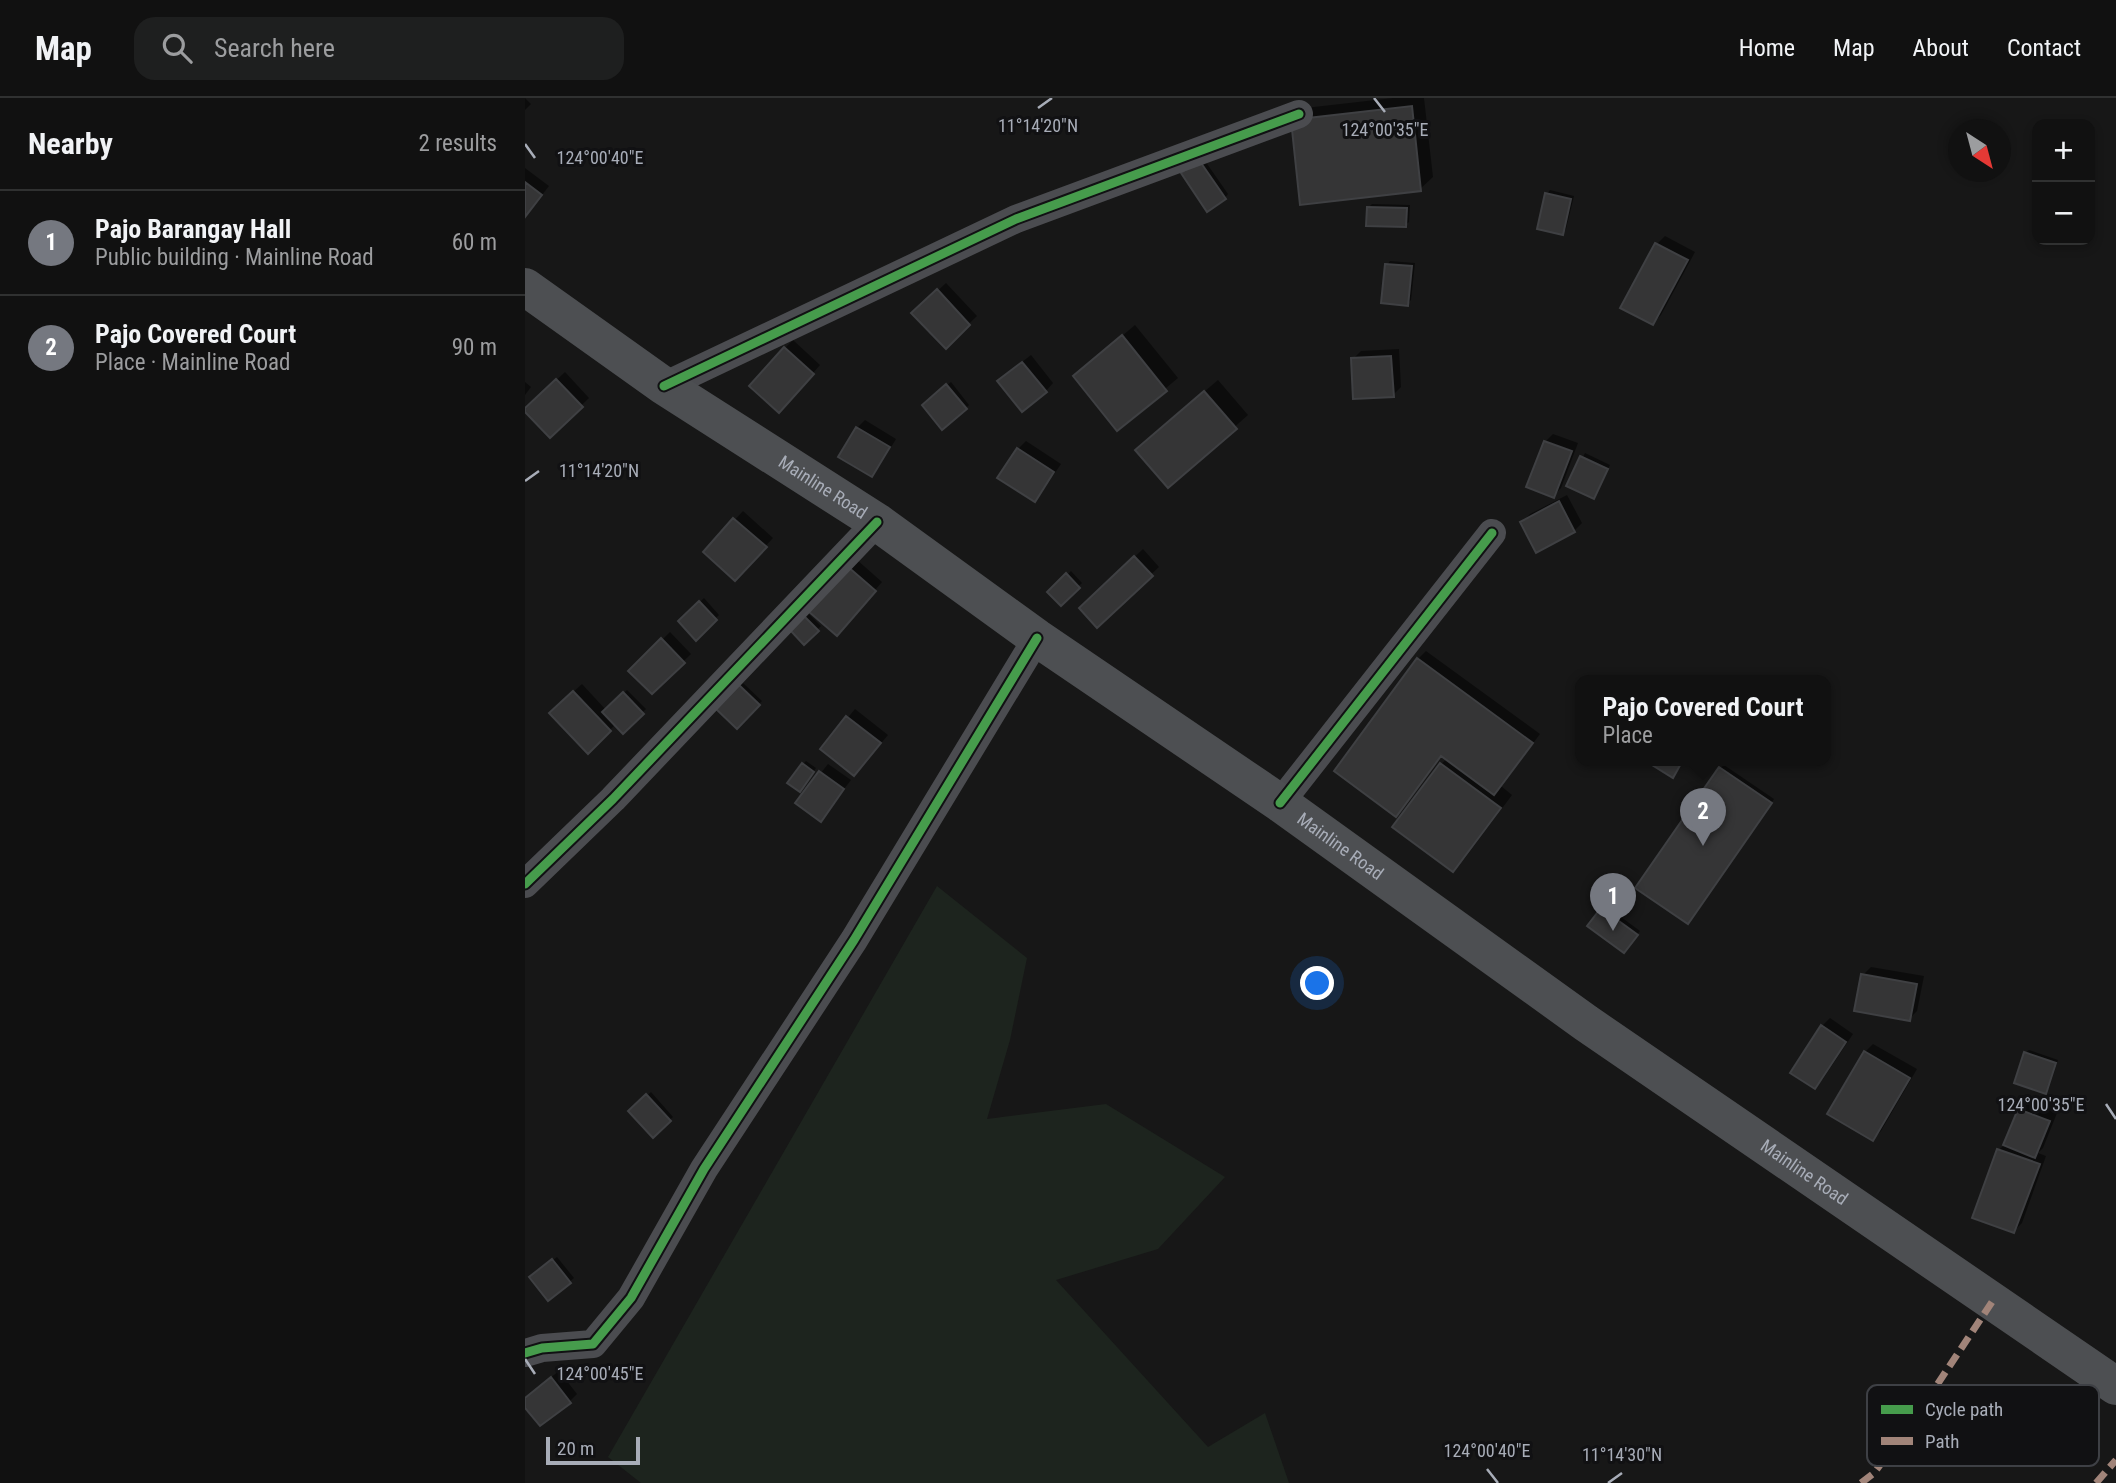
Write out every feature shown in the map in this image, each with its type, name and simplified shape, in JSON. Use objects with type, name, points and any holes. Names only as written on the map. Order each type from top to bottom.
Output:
[{"type":"main road","name":"Mainline Road","points":[[525,287],[664,386],[877,522],[1037,638],[1280,803],[1586,1023],[2116,1386]]},
{"type":"street","points":[[664,386],[1016,219],[1299,114]]},
{"type":"street","points":[[525,884],[613,799],[877,522]]},
{"type":"street","points":[[1280,803],[1492,533]]},
{"type":"street","points":[[525,1353],[542,1348],[593,1343],[631,1298],[704,1169],[854,940],[1037,638]]},
{"type":"shaded area","points":[[937,886],[1027,958],[1010,1040],[987,1119],[1106,1104],[1225,1177],[1158,1249],[1056,1280],[1208,1447],[1265,1413],[1289,1483],[641,1483],[608,1457]]},
{"type":"building","points":[[1412,106],[1421,191],[1300,205],[1291,120]]},
{"type":"building","points":[[1199,160],[1226,199],[1207,212],[1181,173]]},
{"type":"building","points":[[525,182],[542,195],[525,217]]},
{"type":"building","points":[[1545,193],[1571,199],[1563,235],[1537,229]]},
{"type":"building","points":[[1367,207],[1407,208],[1406,227],[1366,226]]},
{"type":"building","points":[[1655,243],[1688,260],[1653,325],[1620,308]]},
{"type":"building","points":[[1385,264],[1412,266],[1408,306],[1381,303]]},
{"type":"building","points":[[937,289],[970,325],[946,349],[911,313]]},
{"type":"building","points":[[1122,335],[1167,391],[1117,431],[1073,376]]},
{"type":"building","points":[[784,347],[814,374],[779,413],[749,386]]},
{"type":"building","points":[[1391,356],[1394,397],[1353,399],[1351,358]]},
{"type":"building","points":[[1022,362],[1047,392],[1022,412],[997,381]]},
{"type":"building","points":[[556,379],[583,407],[550,438],[525,412],[525,408]]},
{"type":"building","points":[[946,384],[967,409],[942,430],[922,405]]},
{"type":"building","points":[[1204,391],[1237,429],[1168,488],[1135,450]]},
{"type":"building","points":[[856,427],[890,447],[872,477],[838,457]]},
{"type":"building","points":[[1544,441],[1572,451],[1554,498],[1526,487]]},
{"type":"building","points":[[1017,448],[1054,472],[1035,502],[997,478]]},
{"type":"building","points":[[1580,456],[1608,469],[1594,499],[1566,486]]},
{"type":"building","points":[[1559,501],[1575,532],[1536,553],[1520,522]]},
{"type":"building","points":[[733,518],[767,547],[735,581],[703,552]]},
{"type":"building","points":[[1134,556],[1153,576],[1097,628],[1079,608]]},
{"type":"building","points":[[847,566],[876,591],[837,636],[808,611]]},
{"type":"building","points":[[1066,573],[1080,588],[1061,606],[1047,592]]},
{"type":"building","points":[[699,601],[717,620],[696,641],[678,621]]},
{"type":"building","points":[[804,616],[819,631],[804,645],[790,630]]},
{"type":"building","points":[[661,638],[685,663],[652,694],[628,671]]},
{"type":"building","points":[[1417,658],[1533,743],[1494,795],[1441,756],[1396,817],[1334,771]]},
{"type":"building","points":[[739,685],[760,705],[737,729],[716,709]]},
{"type":"building","points":[[573,691],[611,731],[588,754],[549,713]]},
{"type":"building","points":[[623,692],[644,714],[623,734],[602,712]]},
{"type":"building","points":[[846,716],[881,743],[854,776],[820,749]]},
{"type":"building","points":[[802,763],[814,772],[800,792],[787,783]]},
{"type":"building","points":[[1440,763],[1501,808],[1453,872],[1392,827]]},
{"type":"building","points":[[1654,766],[1680,766],[1673,778]]},
{"type":"building","points":[[1719,767],[1772,803],[1688,924],[1635,888]]},
{"type":"building","points":[[819,771],[844,789],[821,822],[795,803]]},
{"type":"building","points":[[1601,908],[1638,935],[1624,953],[1587,926]]},
{"type":"building","points":[[1861,974],[1917,984],[1910,1021],[1854,1011]]},
{"type":"building","points":[[1821,1025],[1846,1042],[1815,1089],[1790,1073]]},
{"type":"building","points":[[1864,1051],[1910,1078],[1873,1141],[1827,1114]]},
{"type":"building","points":[[2024,1052],[2056,1063],[2046,1094],[2014,1083]]},
{"type":"building","points":[[646,1094],[671,1121],[653,1138],[628,1111]]},
{"type":"building","points":[[2018,1109],[2050,1121],[2035,1158],[2003,1145]]},
{"type":"building","points":[[1997,1149],[2040,1164],[2014,1233],[1972,1218]]},
{"type":"building","points":[[552,1259],[571,1283],[548,1301],[529,1277]]},
{"type":"building","points":[[551,1377],[571,1403],[540,1426],[525,1408],[525,1398]]},
{"type":"marked path","points":[[1937,1385],[1992,1302]]},
{"type":"marked path","points":[[2096,1483],[2116,1460]]},
{"type":"marked path","points":[[1861,1483],[1879,1466]]},
{"type":"cycle path","points":[[664,386],[1016,219],[1299,114]]},
{"type":"cycle path","points":[[525,884],[613,799],[877,522]]},
{"type":"cycle path","points":[[1280,803],[1492,533]]},
{"type":"cycle path","points":[[525,1353],[542,1348],[593,1344],[631,1298],[704,1169],[854,940],[1037,638]]},
{"type":"place","name":"Pajo Covered Court","points":[[1703,846]]},
{"type":"place","name":"Pajo Barangay Hall","points":[[1613,931]]}]
